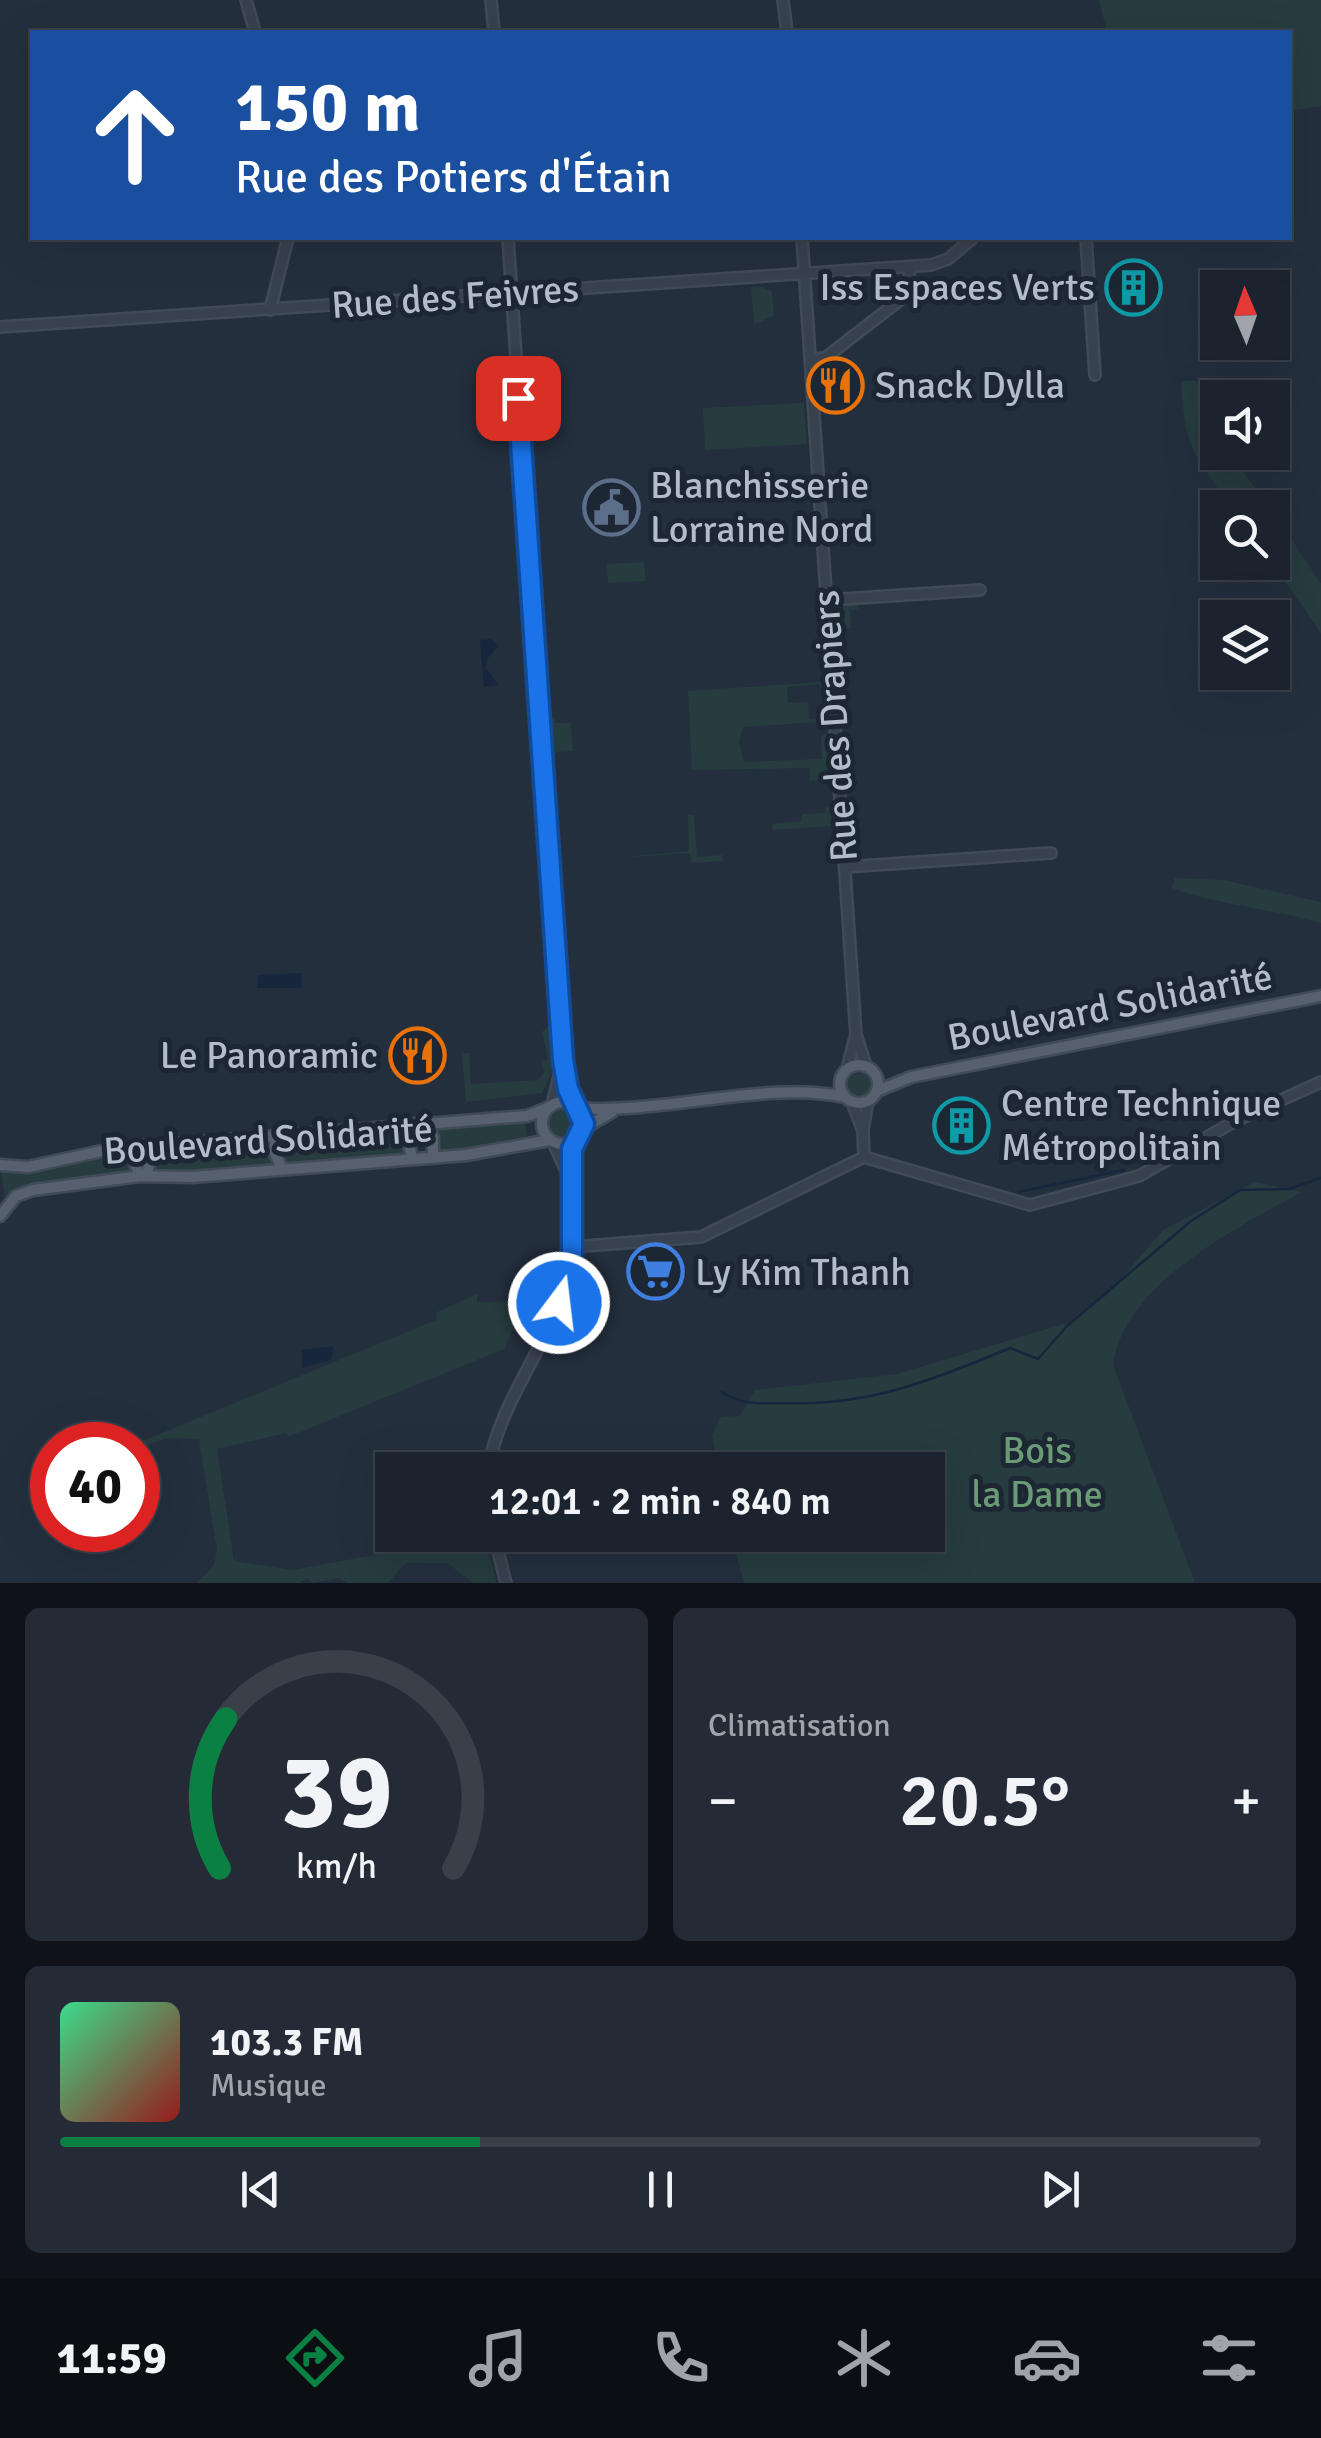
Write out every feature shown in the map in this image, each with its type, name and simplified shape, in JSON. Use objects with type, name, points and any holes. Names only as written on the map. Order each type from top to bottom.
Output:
[{"type":"main road","name":"Boulevard Solidarité","points":[[877,1090],[911,1076],[1321,996]]},
{"type":"main road","name":"Boulevard Solidarité","points":[[844,1073],[870,1069],[911,1076]]},
{"type":"main road","points":[[618,1110],[583,1129],[574,1141],[551,1141],[542,1124],[551,1106],[618,1110],[807,1093],[868,1101],[877,1090],[870,1069]]},
{"type":"main road","points":[[807,1093],[844,1073],[848,1100]]},
{"type":"main road","name":"Boulevard Solidarité","points":[[0,1165],[28,1167],[95,1150],[527,1116],[551,1106]]},
{"type":"main road","points":[[575,1107],[583,1129]]},
{"type":"main road","points":[[412,1159],[408,1138],[419,1124],[432,1137],[433,1158]]},
{"type":"main road","points":[[277,1135],[274,1150],[282,1169]]},
{"type":"main road","name":"Boulevard Solidarité","points":[[0,1216],[24,1191],[143,1176],[433,1158],[551,1141]]},
{"type":"main road","points":[[143,1146],[150,1158],[143,1176]]},
{"type":"street","points":[[246,0],[254,30]]},
{"type":"street","points":[[492,0],[494,30]]},
{"type":"street","points":[[784,0],[787,30]]},
{"type":"street","points":[[270,310],[288,240]]},
{"type":"street","points":[[508,240],[563,1060],[575,1107]]},
{"type":"street","name":"Rue des Drapiers","points":[[802,240],[856,1035],[870,1069]]},
{"type":"street","name":"Rue des Feivres","points":[[0,327],[909,266],[942,262],[970,240]]},
{"type":"street","points":[[1086,240],[1095,375]]},
{"type":"street","points":[[810,359],[826,358],[900,300],[910,288],[909,266]]},
{"type":"street","points":[[827,600],[980,590]]},
{"type":"street","points":[[844,867],[1051,853]]},
{"type":"street","name":"Rue des Drapiers","points":[[844,1073],[856,1035]]},
{"type":"street","points":[[551,1106],[563,1060]]},
{"type":"street","points":[[572,1248],[694,1239],[864,1156],[1030,1205],[1139,1176],[1237,1120],[1321,1082]]},
{"type":"street","points":[[848,1100],[862,1131]]},
{"type":"street","points":[[864,1156],[862,1131],[868,1101]]},
{"type":"street","points":[[551,1141],[569,1178]]},
{"type":"street","points":[[492,1452],[501,1418],[559,1303],[572,1248],[569,1178],[574,1141]]},
{"type":"street","points":[[498,1552],[506,1583]]},
{"type":"green space","points":[[1099,0],[1321,0],[1321,106],[1292,111],[1292,30],[1106,30]]},
{"type":"green space","points":[[751,287],[772,292],[774,315],[754,325]]},
{"type":"green space","points":[[1181,381],[1196,381],[1200,391],[1200,461],[1185,422]]},
{"type":"green space","points":[[804,403],[807,444],[705,450],[703,408]]},
{"type":"green space","points":[[1206,470],[1241,470],[1257,490],[1220,490]]},
{"type":"green space","points":[[1290,537],[1321,584],[1321,633],[1284,580],[1290,580]]},
{"type":"green space","points":[[644,562],[646,581],[608,583],[607,564]]},
{"type":"green space","points":[[857,603],[858,609],[850,610],[851,628],[843,629],[845,657],[840,657],[838,625],[844,604]]},
{"type":"green space","points":[[823,682],[823,689],[819,684],[787,687],[788,703],[808,702],[809,719],[825,718],[826,727],[820,722],[743,727],[739,743],[744,762],[822,759],[821,736],[826,734],[828,779],[810,781],[809,768],[692,770],[688,691]]},
{"type":"green space","points":[[554,717],[555,723],[571,723],[573,751],[557,752],[552,758],[550,718]]},
{"type":"green space","points":[[826,807],[831,807],[832,826],[773,830],[772,824],[802,821],[802,814],[825,813]]},
{"type":"green space","points":[[688,815],[694,815],[697,857],[723,855],[723,861],[691,863],[690,853],[617,858],[689,851]]},
{"type":"green space","points":[[1175,878],[1223,880],[1321,902],[1321,923],[1190,894],[1172,888]]},
{"type":"green space","points":[[551,1024],[554,1068],[542,1093],[466,1102],[462,1053],[469,1053],[471,1084],[538,1080],[544,1073],[542,1061],[548,1060],[542,1032]]},
{"type":"green space","points":[[859,1073],[868,1076],[868,1094],[859,1097],[850,1094],[847,1085],[850,1076]]},
{"type":"green space","points":[[562,1107],[573,1112],[578,1123],[573,1134],[562,1139],[551,1134],[546,1123],[551,1112]]},
{"type":"green space","points":[[525,1121],[527,1136],[441,1153],[432,1127]]},
{"type":"green space","points":[[406,1131],[403,1156],[290,1165],[281,1158],[282,1143],[291,1139]]},
{"type":"green space","points":[[267,1141],[272,1167],[155,1174],[154,1150]]},
{"type":"green space","points":[[133,1152],[132,1174],[5,1198],[1,1172],[22,1173],[94,1155]]},
{"type":"green space","name":"Bois la Dame","points":[[1255,1182],[1302,1192],[1217,1241],[1160,1284],[1138,1309],[1122,1336],[1113,1365],[1195,1583],[744,1583],[736,1552],[945,1552],[945,1452],[715,1452],[712,1435],[721,1417],[740,1416],[755,1390],[897,1374],[1070,1322],[1106,1296],[1163,1230]]},
{"type":"green space","points":[[477,1294],[477,1302],[527,1301],[504,1349],[288,1437],[286,1433],[217,1449],[234,1561],[292,1570],[391,1552],[489,1552],[497,1583],[473,1583],[447,1563],[406,1563],[388,1583],[348,1583],[339,1578],[313,1583],[308,1578],[300,1583],[197,1583],[214,1565],[217,1550],[199,1439],[160,1440],[160,1434],[436,1320],[437,1312]]},
{"type":"water","points":[[491,639],[498,646],[488,658],[486,668],[498,685],[484,687],[480,640]]},
{"type":"water","points":[[301,973],[302,988],[257,988],[258,975]]},
{"type":"water","points":[[334,1346],[331,1360],[302,1368],[302,1350]]},
{"type":"waterway","points":[[1018,1192],[1124,1170]]},
{"type":"waterway","points":[[722,1392],[754,1403],[847,1400],[929,1380],[1010,1348],[1038,1359],[1067,1326],[1191,1221],[1240,1190],[1289,1189],[1321,1178]]},
{"type":"place","name":"Iss Espaces Verts","points":[[1134,287]]},
{"type":"place","name":"Snack Dylla","points":[[836,385]]},
{"type":"place","name":"Blanchisserie Lorraine Nord","points":[[611,507]]},
{"type":"place","name":"Le Panoramic","points":[[417,1055]]},
{"type":"place","name":"Centre Technique Métropolitain","points":[[962,1125]]},
{"type":"place","name":"Ly Kim Thanh","points":[[656,1272]]},
{"type":"route","points":[[518,398],[563,1060],[568,1089],[584,1124],[572,1149],[572,1257],[559,1303]]}]
